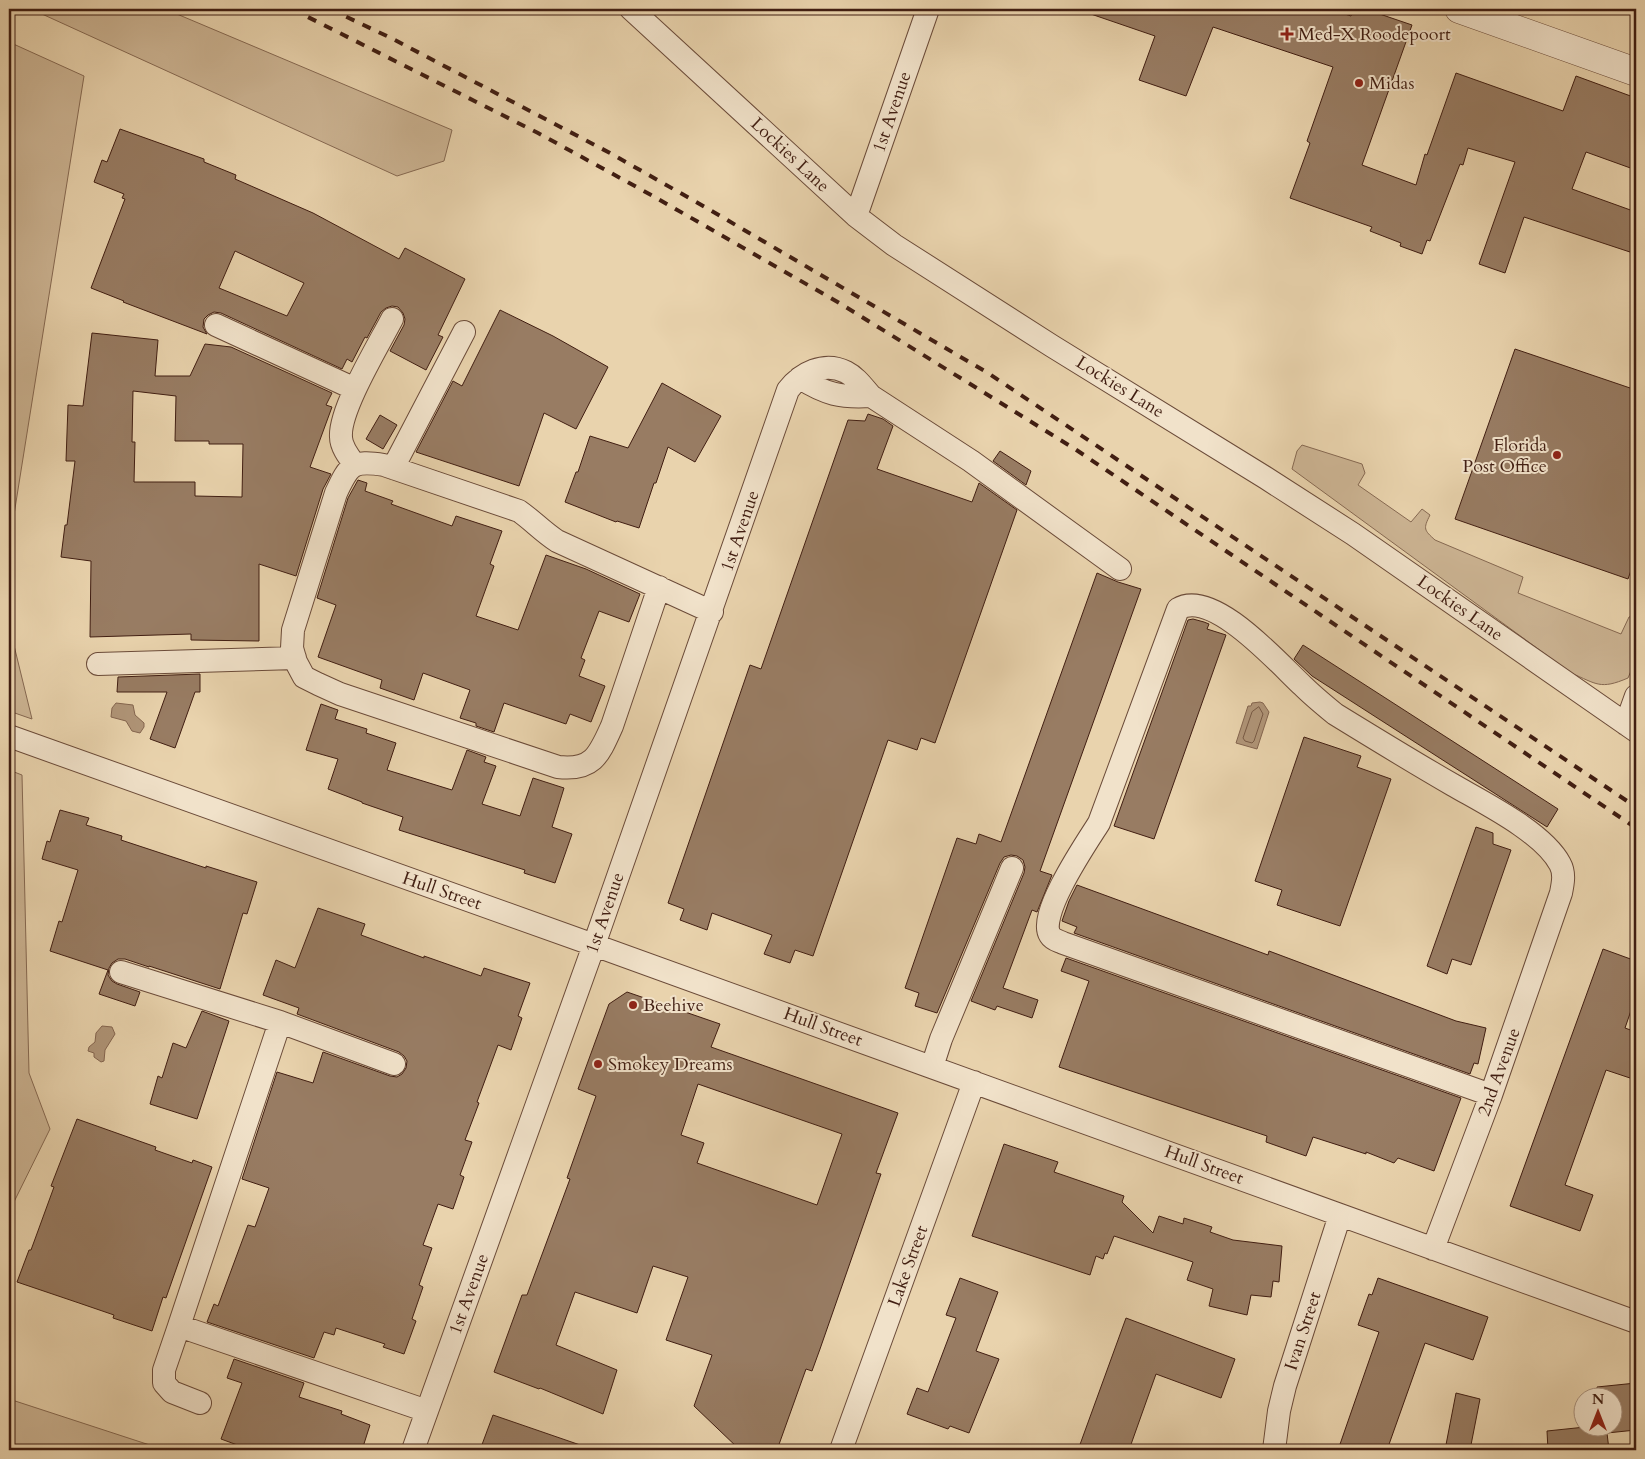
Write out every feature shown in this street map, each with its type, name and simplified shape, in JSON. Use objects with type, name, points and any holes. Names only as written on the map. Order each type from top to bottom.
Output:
[{"type":"street","name":"Lockies Lane","points":[[631,9],[856,216],[903,250],[1052,346],[1353,534],[1631,728]]},
{"type":"street","name":"1st Avenue","points":[[856,216],[928,9]]},
{"type":"street","points":[[1459,9],[1636,72]]},
{"type":"street","points":[[355,465],[342,446],[341,426],[355,389],[392,319]]},
{"type":"street","points":[[216,325],[355,389]]},
{"type":"street","points":[[393,468],[464,332]]},
{"type":"street","name":"1st Avenue","points":[[413,1450],[712,612],[788,390],[794,382],[800,378],[812,386],[850,398],[870,396],[971,461],[1120,569]]},
{"type":"street","points":[[659,588],[612,726],[595,757],[583,766],[571,768],[558,767],[340,694],[304,677],[292,648],[293,630],[336,493],[345,473],[355,465],[367,462],[393,468],[519,511],[557,541],[712,612]]},
{"type":"street","name":"2nd Avenue","points":[[1433,1249],[1491,1095],[1561,893],[1564,874],[1552,853],[1525,829],[1335,714],[1314,697],[1248,634],[1218,613],[1192,605],[1183,606],[1178,609],[1099,823],[1079,852],[1052,906],[1048,918],[1049,934],[1054,939],[1064,943],[1491,1095]]},
{"type":"street","points":[[98,664],[295,658]]},
{"type":"street","points":[[1631,728],[1636,696]]},
{"type":"street","name":"Hull Street","points":[[9,736],[932,1066],[1636,1322]]},
{"type":"street","points":[[932,1066],[941,1039],[1012,868]]},
{"type":"street","points":[[121,972],[280,1022],[394,1064]]},
{"type":"street","points":[[200,1402],[172,1392],[164,1383],[164,1370],[280,1022]]},
{"type":"street","name":"Lake Street","points":[[841,1450],[974,1082]]},
{"type":"street","name":"Ivan Street","points":[[1274,1450],[1279,1411],[1285,1386],[1340,1215]]},
{"type":"street","points":[[179,1326],[427,1411]]},
{"type":"shaded area","points":[[31,9],[165,9],[452,130],[444,161],[397,176]]},
{"type":"shaded area","points":[[9,42],[84,76],[9,546]]},
{"type":"shaded area","points":[[1302,445],[1362,464],[1365,473],[1358,485],[1411,522],[1422,509],[1430,515],[1426,523],[1426,529],[1435,540],[1523,577],[1518,593],[1621,634],[1629,617],[1636,615],[1636,659],[1628,678],[1605,685],[1593,683],[1571,673],[1292,469],[1297,451]]},
{"type":"shaded area","points":[[9,625],[32,719],[9,711]]},
{"type":"shaded area","points":[[9,770],[22,775],[29,1073],[50,1129],[9,1212]]},
{"type":"shaded area","points":[[9,1399],[165,1450],[9,1450]]},
{"type":"water","points":[[116,703],[133,705],[135,715],[144,723],[140,733],[132,731],[126,721],[111,717],[112,708]]},
{"type":"water","points":[[1252,703],[1263,703],[1269,712],[1257,749],[1236,743],[1248,706],[1251,706]]},
{"type":"water","points":[[102,1026],[112,1027],[115,1034],[105,1050],[104,1061],[101,1062],[94,1057],[94,1053],[88,1051],[89,1047],[95,1042],[96,1033]]},
{"type":"building","points":[[1085,9],[1329,9],[1351,16],[1354,9],[1365,9],[1412,25],[1362,165],[1416,185],[1425,154],[1427,155],[1456,73],[1563,111],[1576,76],[1636,98],[1636,170],[1586,152],[1572,189],[1636,212],[1636,254],[1524,217],[1505,273],[1479,264],[1515,162],[1468,148],[1463,165],[1460,164],[1430,241],[1427,240],[1422,254],[1400,246],[1401,243],[1370,231],[1372,227],[1290,198],[1310,143],[1307,141],[1333,67],[1213,27],[1186,96],[1139,80],[1155,36],[1085,12]]},
{"type":"building","points":[[120,129],[204,159],[204,162],[236,175],[235,179],[313,213],[399,259],[405,248],[465,279],[438,335],[443,337],[426,370],[390,351],[404,325],[403,313],[398,307],[392,306],[381,312],[352,362],[347,359],[342,369],[221,313],[214,312],[204,319],[203,327],[207,334],[91,288],[125,199],[122,198],[124,194],[94,182],[102,160],[107,162]],"holes":[[[235,251],[304,283],[287,316],[219,288]]]},
{"type":"building","points":[[500,310],[553,336],[608,367],[576,429],[544,413],[519,486],[416,452],[453,381],[462,386]]},
{"type":"building","points":[[92,333],[158,340],[155,376],[190,376],[205,344],[231,347],[332,393],[326,405],[332,407],[310,467],[331,474],[323,489],[296,576],[259,564],[259,641],[191,640],[191,634],[90,637],[91,561],[61,557],[75,461],[66,461],[68,405],[83,406]],"holes":[[[133,391],[176,396],[175,441],[243,444],[242,497],[195,496],[195,482],[134,482],[135,442],[132,442]]]},
{"type":"building","name":"Florida Post Office","points":[[1515,349],[1636,390],[1636,556],[1628,579],[1455,519]]},
{"type":"building","points":[[662,383],[721,416],[695,462],[668,447],[639,528],[616,522],[565,502],[576,472],[578,472],[590,436],[628,448]]},
{"type":"building","points":[[868,414],[883,419],[893,426],[877,469],[972,502],[979,483],[1017,510],[935,743],[921,738],[917,750],[888,740],[813,956],[795,950],[790,963],[764,954],[772,935],[712,913],[707,930],[680,920],[684,909],[668,903],[750,665],[761,669],[848,420],[865,421]]},
{"type":"building","points":[[380,415],[397,425],[383,449],[366,439]]},
{"type":"building","points":[[1000,451],[1031,471],[1026,485],[993,461]]},
{"type":"building","points":[[358,480],[367,483],[365,491],[393,501],[391,504],[452,526],[456,516],[502,531],[490,564],[494,566],[476,616],[518,630],[546,555],[586,569],[640,594],[629,622],[599,611],[581,658],[585,660],[579,676],[605,686],[591,722],[570,714],[566,724],[504,703],[494,732],[460,718],[470,690],[423,673],[414,700],[380,688],[382,680],[318,657],[336,605],[317,598],[348,498]]},
{"type":"building","points":[[1097,573],[1141,589],[1040,871],[1052,875],[1037,912],[1032,910],[1003,988],[1038,1000],[1032,1018],[997,1006],[995,1010],[971,1001],[1024,873],[1023,860],[1011,855],[1004,857],[1000,863],[937,1013],[915,1006],[919,993],[905,988],[957,838],[976,844],[979,834],[1001,842]]},
{"type":"building","points":[[1193,619],[1209,624],[1207,629],[1226,635],[1154,839],[1114,826],[1188,620]]},
{"type":"building","points":[[1303,645],[1558,809],[1547,827],[1312,676],[1294,659]]},
{"type":"building","points":[[200,674],[200,692],[195,692],[175,748],[150,739],[167,692],[117,692],[118,677]]},
{"type":"building","points":[[321,704],[338,710],[335,719],[367,729],[366,733],[396,743],[387,770],[452,790],[467,750],[486,757],[484,762],[496,766],[482,804],[520,816],[533,778],[564,788],[552,827],[572,834],[555,883],[524,873],[525,870],[399,830],[403,817],[328,789],[338,759],[306,750]]},
{"type":"building","points":[[1304,737],[1361,756],[1357,767],[1391,779],[1340,926],[1277,905],[1282,890],[1255,881]]},
{"type":"building","points":[[60,810],[89,818],[86,825],[122,836],[121,840],[206,868],[206,866],[257,882],[247,914],[243,913],[220,989],[149,966],[125,959],[118,959],[112,963],[108,975],[117,984],[140,992],[135,1006],[99,994],[108,970],[50,951],[59,921],[62,922],[78,870],[42,859],[47,841],[50,842]]},
{"type":"building","points":[[1476,827],[1493,833],[1493,844],[1511,850],[1471,965],[1452,959],[1447,974],[1427,966]]},
{"type":"building","points":[[1077,885],[1268,955],[1269,951],[1456,1021],[1486,1028],[1478,1064],[1474,1063],[1470,1074],[1074,933],[1077,927],[1062,921]]},
{"type":"building","points":[[318,908],[365,924],[361,935],[424,958],[424,956],[481,976],[484,968],[530,983],[518,1016],[522,1018],[511,1050],[498,1045],[477,1102],[479,1103],[465,1140],[472,1142],[460,1175],[464,1177],[453,1209],[438,1204],[423,1245],[432,1248],[419,1285],[423,1287],[412,1319],[416,1321],[404,1354],[383,1347],[385,1344],[336,1328],[334,1335],[324,1332],[314,1358],[207,1322],[214,1304],[218,1306],[248,1225],[255,1227],[269,1188],[242,1179],[277,1072],[313,1083],[323,1052],[390,1076],[397,1077],[406,1068],[407,1061],[399,1052],[297,1014],[299,1008],[263,995],[276,960],[295,968]]},
{"type":"building","points":[[1603,949],[1636,961],[1636,996],[1625,1028],[1636,1032],[1636,1080],[1606,1070],[1565,1185],[1593,1195],[1580,1231],[1510,1206]]},
{"type":"building","points":[[1066,958],[1461,1098],[1434,1171],[1398,1158],[1394,1163],[1366,1152],[1366,1154],[1313,1137],[1306,1156],[1266,1142],[1267,1136],[1059,1067],[1089,981],[1061,971]]},
{"type":"building","points":[[627,992],[720,1024],[711,1047],[898,1113],[876,1173],[881,1174],[820,1349],[812,1371],[806,1369],[777,1450],[740,1450],[694,1406],[712,1355],[666,1340],[688,1277],[653,1266],[637,1313],[575,1292],[556,1345],[617,1370],[603,1414],[540,1388],[494,1372],[522,1295],[527,1295],[570,1179],[567,1178],[596,1096],[578,1089],[609,1004]],"holes":[[[698,1084],[842,1134],[817,1205],[697,1163],[704,1143],[681,1135]]]},
{"type":"building","points":[[202,1011],[229,1021],[197,1119],[150,1104],[158,1076],[162,1078],[173,1043],[186,1048]]},
{"type":"building","points":[[77,1119],[156,1147],[155,1150],[192,1163],[193,1160],[212,1167],[166,1298],[163,1297],[152,1331],[113,1318],[114,1315],[17,1282],[29,1250],[31,1250],[54,1187],[51,1186]]},
{"type":"building","points":[[1004,1144],[1058,1162],[1054,1172],[1124,1196],[1122,1202],[1153,1233],[1159,1216],[1183,1224],[1184,1218],[1212,1227],[1210,1232],[1233,1240],[1282,1246],[1279,1282],[1273,1281],[1271,1297],[1251,1295],[1247,1315],[1209,1306],[1213,1289],[1187,1280],[1193,1262],[1114,1236],[1103,1259],[1096,1256],[1090,1275],[972,1236]]},
{"type":"building","points":[[960,1278],[998,1292],[976,1351],[999,1359],[969,1433],[950,1426],[948,1429],[907,1414],[917,1388],[928,1392],[956,1318],[946,1315]]},
{"type":"building","points":[[1378,1278],[1488,1317],[1473,1360],[1425,1343],[1387,1450],[1338,1450],[1379,1332],[1358,1325],[1369,1294],[1372,1295]]},
{"type":"building","points":[[1126,1318],[1235,1359],[1221,1398],[1156,1374],[1129,1450],[1078,1450]]},
{"type":"building","points":[[234,1359],[304,1383],[299,1397],[342,1411],[341,1414],[370,1425],[362,1450],[251,1450],[221,1439],[242,1383],[227,1378]]},
{"type":"building","points":[[1636,1383],[1636,1430],[1622,1431],[1622,1386],[1607,1386]]},
{"type":"building","points":[[1456,1393],[1480,1399],[1470,1450],[1445,1450]]},
{"type":"building","points":[[493,1415],[586,1447],[586,1450],[480,1450]]},
{"type":"building","points":[[1572,1428],[1572,1436],[1607,1436],[1609,1450],[1548,1450],[1547,1431]]},
{"type":"railway","points":[[292,9],[538,133],[653,196],[841,304],[1075,449],[1636,828]]},
{"type":"railway","points":[[330,9],[391,38],[610,153],[988,373],[1636,807]]},
{"type":"place","name":"Med-X Roodepoort","points":[[1287,34]]},
{"type":"place","name":"Midas","points":[[1359,83]]},
{"type":"place","name":"Florida Post Office","points":[[1557,455]]},
{"type":"place","name":"Beehive","points":[[633,1005]]},
{"type":"place","name":"Smokey Dreams","points":[[598,1064]]}]
